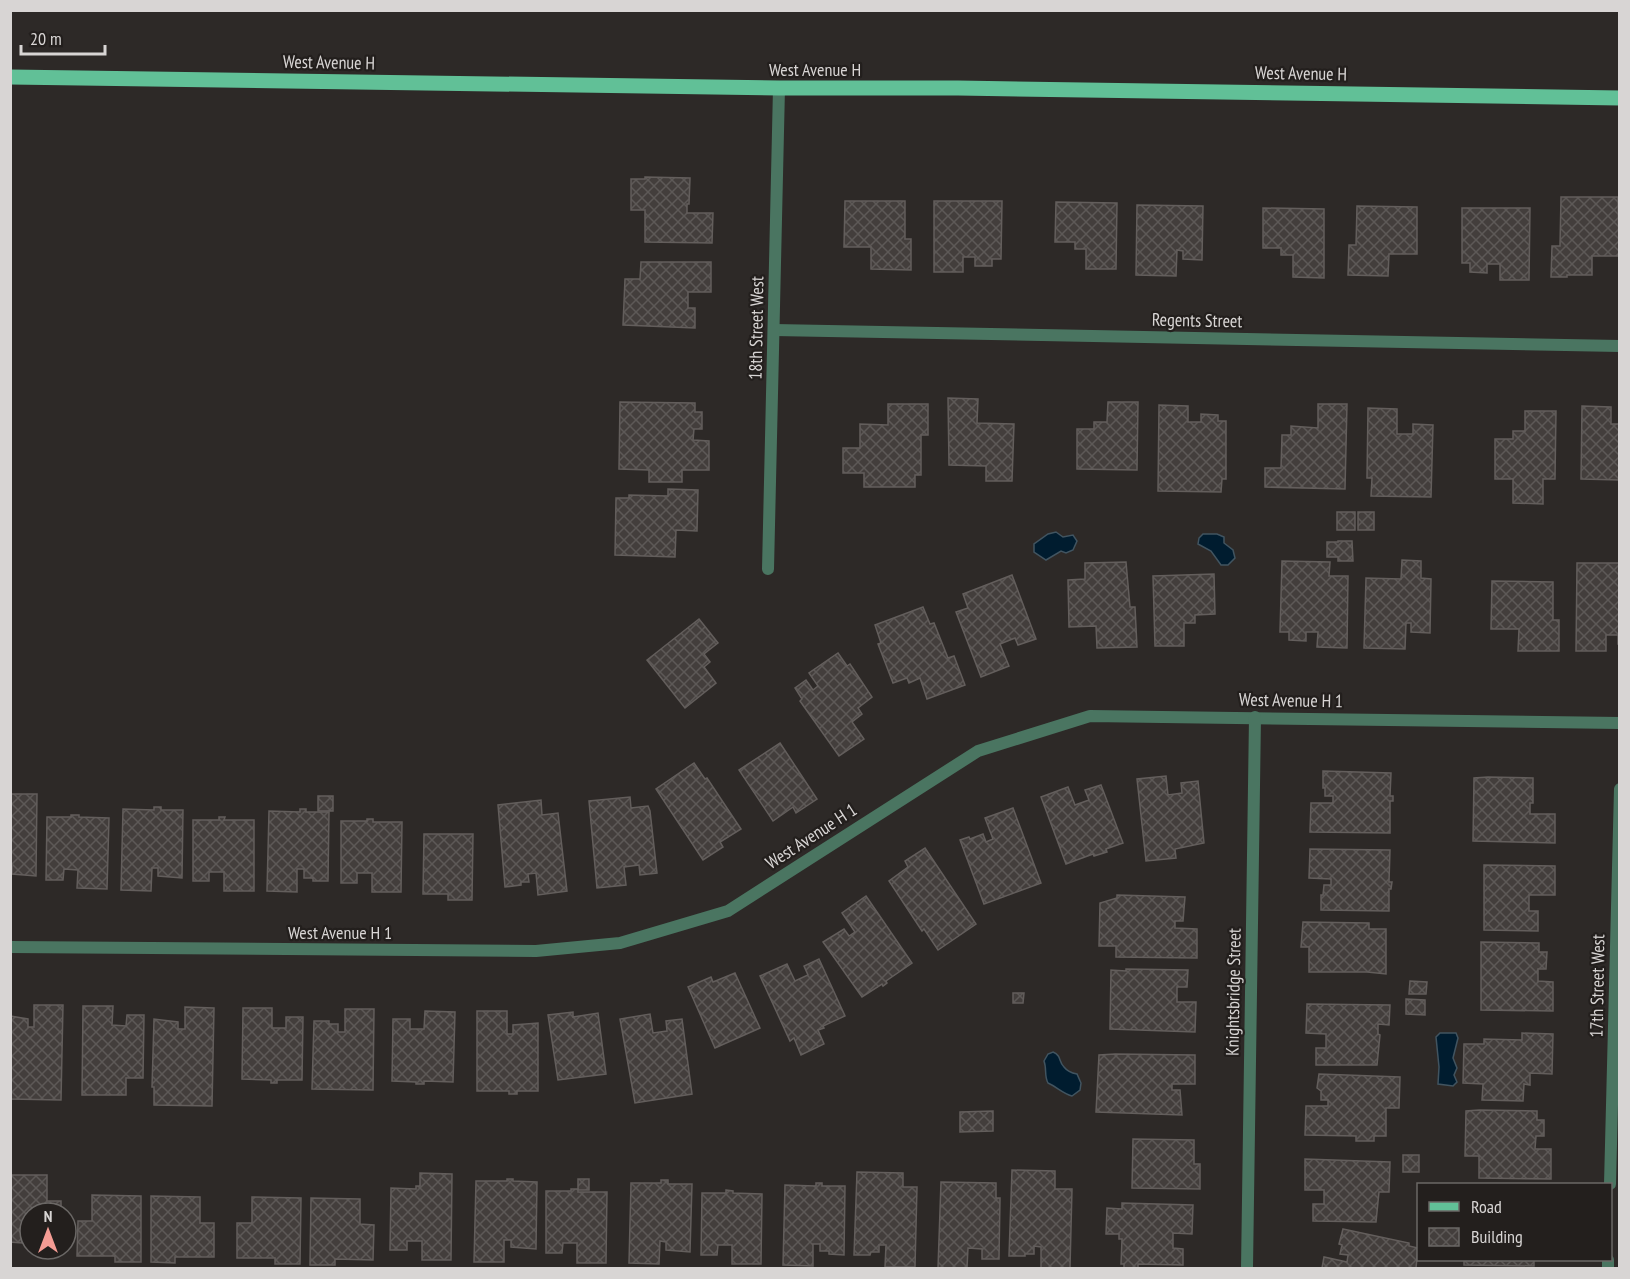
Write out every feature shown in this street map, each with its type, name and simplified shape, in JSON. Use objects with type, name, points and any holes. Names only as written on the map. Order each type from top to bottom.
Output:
[{"type":"main road","name":"West Avenue H","points":[[10,77],[1620,98]]},
{"type":"street","name":"18th Street West","points":[[768,569],[779,88]]},
{"type":"street","name":"Regents Street","points":[[774,330],[1620,346]]},
{"type":"street","name":"West Avenue H 1","points":[[10,947],[536,951],[620,943],[728,911],[978,751],[1090,716],[1620,723]]},
{"type":"street","name":"Knightsbridge Street","points":[[1247,1269],[1255,717]]},
{"type":"street","name":"17th Street West","points":[[1610,1183],[1616,1093],[1620,789]]},
{"type":"water","points":[[1056,532],[1063,537],[1073,535],[1077,541],[1073,550],[1066,553],[1061,551],[1046,560],[1034,552],[1034,544],[1048,534]]},
{"type":"water","points":[[1203,534],[1217,534],[1224,537],[1224,543],[1233,550],[1235,558],[1228,565],[1221,565],[1211,551],[1198,544]]},
{"type":"water","points":[[1440,1033],[1456,1033],[1458,1038],[1453,1058],[1457,1068],[1454,1075],[1457,1082],[1453,1086],[1438,1084],[1436,1037]]},
{"type":"water","points":[[1053,1052],[1058,1055],[1065,1068],[1077,1074],[1081,1083],[1080,1090],[1072,1096],[1048,1083],[1044,1061],[1048,1054]]},
{"type":"building","points":[[645,177],[690,178],[687,213],[713,213],[712,243],[645,242],[645,210],[631,210],[631,179],[645,179]]},
{"type":"building","points":[[1561,197],[1618,197],[1619,256],[1592,256],[1592,275],[1551,277],[1552,246],[1560,246]]},
{"type":"building","points":[[845,201],[905,201],[905,239],[911,239],[911,270],[871,269],[871,247],[844,247]]},
{"type":"building","points":[[934,201],[1002,201],[1001,259],[992,259],[992,266],[975,266],[975,257],[963,257],[963,272],[934,272]]},
{"type":"building","points":[[1056,202],[1117,203],[1116,269],[1086,269],[1086,249],[1075,249],[1075,242],[1055,242]]},
{"type":"building","points":[[1137,205],[1203,206],[1202,260],[1183,259],[1183,251],[1177,250],[1176,276],[1136,275]]},
{"type":"building","points":[[1357,206],[1417,207],[1417,254],[1389,254],[1388,276],[1348,275],[1349,245],[1356,245]]},
{"type":"building","points":[[1263,208],[1324,209],[1324,278],[1293,277],[1293,255],[1281,255],[1281,248],[1263,248]]},
{"type":"building","points":[[1462,208],[1530,208],[1529,280],[1500,280],[1500,264],[1487,264],[1487,273],[1470,272],[1470,263],[1462,263]]},
{"type":"building","points":[[641,262],[711,262],[711,292],[688,292],[688,308],[695,308],[695,328],[623,325],[625,279],[640,279]]},
{"type":"building","points":[[948,398],[978,399],[977,423],[1014,424],[1012,481],[986,481],[986,466],[949,465]]},
{"type":"building","points":[[620,402],[695,403],[695,412],[702,412],[702,429],[694,429],[693,440],[709,441],[709,470],[682,470],[682,482],[649,482],[649,470],[619,469]]},
{"type":"building","points":[[1108,402],[1138,402],[1137,470],[1077,469],[1077,429],[1094,429],[1094,422],[1107,422]]},
{"type":"building","points":[[888,404],[928,404],[928,435],[921,435],[921,475],[915,475],[915,487],[864,487],[864,473],[843,473],[843,448],[860,448],[860,424],[888,425]]},
{"type":"building","points":[[1318,404],[1347,404],[1345,489],[1265,487],[1265,468],[1281,468],[1282,435],[1291,435],[1291,426],[1318,428]]},
{"type":"building","points":[[1159,405],[1188,406],[1188,422],[1201,422],[1201,414],[1218,415],[1218,421],[1226,421],[1226,479],[1222,479],[1221,492],[1158,491]]},
{"type":"building","points":[[1582,406],[1611,407],[1611,424],[1620,424],[1620,480],[1581,479]]},
{"type":"building","points":[[1368,408],[1397,409],[1397,434],[1413,434],[1413,424],[1433,425],[1431,497],[1371,496],[1372,478],[1367,478]]},
{"type":"building","points":[[1525,411],[1556,411],[1555,479],[1543,479],[1543,504],[1513,503],[1513,479],[1495,479],[1495,439],[1513,439],[1513,431],[1525,431]]},
{"type":"building","points":[[668,489],[698,490],[697,531],[676,530],[675,557],[615,555],[616,498],[629,498],[629,495],[668,496]]},
{"type":"building","points":[[1337,512],[1355,512],[1355,530],[1337,530]]},
{"type":"building","points":[[1358,512],[1374,512],[1374,530],[1358,530]]},
{"type":"building","points":[[1352,541],[1353,561],[1338,561],[1338,557],[1327,557],[1327,542]]},
{"type":"building","points":[[1402,560],[1421,561],[1421,578],[1431,579],[1430,633],[1411,632],[1411,623],[1406,623],[1405,649],[1364,648],[1366,578],[1401,579]]},
{"type":"building","points":[[1282,561],[1330,562],[1329,576],[1348,576],[1347,648],[1317,647],[1318,632],[1306,632],[1306,641],[1289,640],[1289,632],[1280,632]]},
{"type":"building","points":[[1126,562],[1130,607],[1135,607],[1137,647],[1097,648],[1096,626],[1069,627],[1068,580],[1085,579],[1085,563]]},
{"type":"building","points":[[1577,563],[1620,563],[1620,644],[1618,644],[1618,635],[1606,635],[1606,651],[1576,651]]},
{"type":"building","points":[[1214,574],[1215,614],[1195,615],[1195,623],[1184,623],[1184,646],[1155,646],[1153,576]]},
{"type":"building","points":[[1012,575],[1036,639],[1018,645],[1015,638],[1000,644],[1009,666],[981,677],[956,612],[968,608],[963,594]]},
{"type":"building","points":[[1492,581],[1553,582],[1553,620],[1559,620],[1559,651],[1518,651],[1519,629],[1491,629]]},
{"type":"building","points":[[923,607],[930,624],[934,623],[948,658],[954,656],[965,685],[927,699],[920,678],[909,683],[907,678],[893,683],[878,644],[881,643],[875,625]]},
{"type":"building","points":[[699,619],[718,643],[704,654],[710,662],[704,667],[716,683],[685,708],[647,660]]},
{"type":"building","points":[[838,653],[847,666],[850,664],[872,697],[858,708],[862,714],[852,722],[864,739],[839,756],[800,701],[802,699],[795,688],[806,680],[813,690],[818,686],[809,673]]},
{"type":"building","points":[[780,743],[817,799],[796,813],[793,807],[773,821],[739,770]]},
{"type":"building","points":[[694,763],[705,779],[707,778],[741,829],[720,842],[723,847],[703,860],[656,789]]},
{"type":"building","points":[[1323,771],[1391,773],[1390,796],[1393,796],[1393,801],[1390,801],[1390,833],[1310,832],[1311,803],[1333,803],[1333,796],[1325,796]]},
{"type":"building","points":[[1166,776],[1168,795],[1182,793],[1181,783],[1198,781],[1204,843],[1175,849],[1176,858],[1146,861],[1137,779]]},
{"type":"building","points":[[1474,778],[1533,778],[1533,803],[1530,803],[1530,814],[1555,814],[1555,843],[1473,841]]},
{"type":"building","points":[[1101,785],[1123,843],[1106,849],[1107,852],[1094,856],[1093,854],[1066,864],[1041,797],[1068,787],[1075,805],[1089,800],[1085,790]]},
{"type":"building","points":[[10,794],[37,794],[36,876],[12,874]]},
{"type":"building","points":[[318,796],[333,796],[333,811],[318,811]]},
{"type":"building","points":[[630,797],[631,808],[648,806],[650,811],[657,873],[640,875],[639,865],[624,867],[626,885],[597,888],[589,801]]},
{"type":"building","points":[[541,800],[542,815],[558,813],[567,891],[538,895],[536,873],[528,874],[529,882],[505,887],[498,805]]},
{"type":"building","points":[[154,807],[161,807],[161,810],[183,810],[182,878],[158,876],[158,868],[152,868],[151,891],[121,890],[123,809],[154,810]]},
{"type":"building","points":[[1013,808],[1041,883],[984,904],[960,840],[983,834],[986,842],[993,839],[985,818]]},
{"type":"building","points":[[300,809],[306,809],[306,812],[329,812],[328,881],[313,881],[313,878],[304,878],[304,869],[297,869],[297,892],[267,891],[269,811],[300,812]]},
{"type":"building","points":[[71,815],[109,818],[107,889],[77,888],[78,870],[64,869],[63,880],[46,880],[47,817],[71,817]]},
{"type":"building","points":[[219,817],[225,817],[224,820],[254,820],[254,891],[224,891],[224,872],[209,872],[209,881],[193,881],[193,820],[219,820]]},
{"type":"building","points":[[367,819],[373,819],[373,822],[402,822],[401,892],[372,892],[372,873],[357,873],[357,883],[341,883],[341,821],[367,821]]},
{"type":"building","points":[[424,834],[473,834],[472,900],[448,900],[448,894],[423,894]]},
{"type":"building","points":[[925,848],[976,924],[938,950],[924,929],[922,931],[889,881],[908,867],[905,861]]},
{"type":"building","points":[[1310,849],[1390,850],[1389,882],[1392,882],[1391,889],[1389,889],[1389,911],[1321,910],[1324,885],[1331,885],[1331,879],[1309,878]]},
{"type":"building","points":[[1484,865],[1555,866],[1555,895],[1529,895],[1529,911],[1538,911],[1538,931],[1484,930]]},
{"type":"building","points":[[1117,895],[1185,897],[1183,921],[1175,921],[1175,928],[1197,929],[1197,958],[1116,957],[1116,946],[1099,946],[1100,903],[1117,898]]},
{"type":"building","points":[[866,896],[912,963],[886,981],[887,983],[883,986],[882,984],[862,997],[823,942],[844,929],[849,936],[855,932],[842,913]]},
{"type":"building","points":[[1303,922],[1369,923],[1369,929],[1386,929],[1386,974],[1309,972],[1309,947],[1301,947]]},
{"type":"building","points":[[1481,942],[1539,943],[1539,952],[1547,952],[1546,969],[1538,969],[1538,981],[1553,982],[1553,1011],[1481,1010]]},
{"type":"building","points":[[819,959],[845,1016],[818,1030],[824,1044],[801,1055],[794,1038],[790,1041],[760,976],[787,964],[795,981],[808,975],[804,966]]},
{"type":"building","points":[[1126,969],[1188,970],[1187,987],[1177,987],[1177,1002],[1196,1002],[1195,1032],[1110,1029],[1111,970],[1126,971]]},
{"type":"building","points":[[735,973],[760,1028],[715,1048],[688,987],[711,977],[713,982]]},
{"type":"building","points":[[1410,981],[1427,982],[1426,994],[1409,994]]},
{"type":"building","points":[[1013,993],[1024,993],[1023,1003],[1013,1003]]},
{"type":"building","points":[[1406,999],[1425,1000],[1425,1015],[1406,1014]]},
{"type":"building","points":[[1307,1004],[1390,1005],[1389,1025],[1378,1024],[1380,1035],[1377,1065],[1316,1065],[1316,1048],[1326,1048],[1326,1034],[1306,1033]]},
{"type":"building","points":[[34,1005],[63,1005],[61,1100],[10,1099],[10,1016],[28,1019],[28,1027],[34,1027]]},
{"type":"building","points":[[83,1006],[113,1006],[112,1025],[126,1026],[127,1015],[144,1015],[143,1078],[126,1078],[126,1095],[82,1095]]},
{"type":"building","points":[[185,1007],[214,1008],[212,1106],[154,1105],[154,1087],[152,1087],[154,1019],[178,1022],[178,1029],[185,1029]]},
{"type":"building","points":[[243,1008],[272,1008],[272,1028],[286,1028],[286,1017],[303,1017],[302,1080],[277,1080],[277,1083],[271,1083],[271,1080],[242,1079]]},
{"type":"building","points":[[345,1009],[374,1009],[373,1090],[312,1089],[314,1021],[329,1021],[329,1024],[338,1024],[338,1032],[345,1032]]},
{"type":"building","points":[[425,1011],[455,1012],[453,1082],[424,1081],[424,1084],[416,1084],[416,1082],[392,1081],[393,1019],[410,1019],[410,1029],[424,1029]]},
{"type":"building","points":[[477,1011],[507,1011],[507,1034],[513,1034],[513,1025],[538,1023],[538,1091],[517,1091],[517,1094],[509,1094],[509,1091],[477,1091]]},
{"type":"building","points":[[573,1012],[573,1017],[598,1013],[606,1074],[558,1080],[548,1015]]},
{"type":"building","points":[[650,1014],[653,1033],[667,1031],[666,1021],[682,1019],[692,1094],[635,1103],[620,1019]]},
{"type":"building","points":[[1522,1033],[1553,1034],[1552,1074],[1530,1073],[1530,1085],[1524,1084],[1523,1101],[1482,1100],[1483,1084],[1463,1083],[1464,1044],[1484,1044],[1484,1039],[1522,1040]]},
{"type":"building","points":[[1099,1055],[1195,1055],[1195,1084],[1172,1084],[1172,1090],[1180,1090],[1182,1115],[1096,1112]]},
{"type":"building","points":[[1319,1074],[1400,1077],[1399,1108],[1386,1108],[1386,1136],[1374,1136],[1374,1141],[1356,1141],[1356,1136],[1305,1135],[1306,1106],[1328,1106],[1328,1100],[1321,1100],[1321,1091],[1317,1088]]},
{"type":"building","points":[[993,1111],[993,1131],[960,1132],[960,1112]]},
{"type":"building","points":[[1466,1111],[1537,1111],[1537,1120],[1544,1120],[1544,1136],[1536,1136],[1535,1149],[1551,1149],[1551,1179],[1479,1178],[1479,1156],[1465,1156]]},
{"type":"building","points":[[1133,1139],[1194,1140],[1194,1164],[1200,1164],[1200,1189],[1132,1188]]},
{"type":"building","points":[[1403,1155],[1419,1155],[1419,1172],[1403,1172]]},
{"type":"building","points":[[1305,1159],[1390,1162],[1389,1192],[1379,1192],[1376,1222],[1313,1221],[1313,1204],[1324,1204],[1324,1190],[1305,1190]]},
{"type":"building","points":[[1012,1170],[1055,1171],[1055,1189],[1072,1189],[1070,1268],[1041,1268],[1041,1247],[1034,1246],[1034,1254],[1009,1256]]},
{"type":"building","points":[[857,1172],[903,1173],[903,1187],[917,1187],[915,1267],[885,1267],[886,1245],[879,1245],[879,1252],[871,1252],[870,1255],[854,1255]]},
{"type":"building","points":[[420,1173],[452,1174],[451,1260],[422,1260],[422,1241],[407,1241],[407,1250],[390,1250],[391,1188],[416,1189],[416,1186],[420,1186]]},
{"type":"building","points":[[10,1175],[47,1175],[47,1201],[18,1201],[18,1243],[10,1242]]},
{"type":"building","points":[[507,1179],[537,1182],[536,1249],[511,1247],[511,1240],[504,1240],[504,1262],[474,1262],[476,1181],[507,1181]]},
{"type":"building","points":[[578,1179],[589,1179],[589,1190],[578,1190]]},
{"type":"building","points":[[661,1180],[668,1180],[668,1184],[692,1184],[690,1252],[666,1250],[666,1242],[660,1241],[659,1264],[629,1263],[631,1183],[661,1183]]},
{"type":"building","points":[[941,1182],[996,1183],[996,1198],[1000,1198],[999,1259],[982,1259],[982,1249],[968,1248],[967,1268],[938,1268]]},
{"type":"building","points":[[816,1183],[822,1183],[822,1186],[845,1186],[844,1255],[820,1251],[820,1244],[813,1244],[813,1266],[783,1265],[785,1185],[816,1186]]},
{"type":"building","points":[[571,1189],[578,1189],[578,1192],[607,1192],[606,1263],[577,1263],[577,1243],[563,1243],[562,1253],[546,1253],[546,1191],[571,1191]]},
{"type":"building","points":[[726,1190],[733,1191],[733,1193],[762,1194],[761,1264],[732,1264],[732,1245],[718,1245],[717,1255],[701,1255],[702,1193],[726,1193]]},
{"type":"building","points":[[92,1195],[141,1196],[141,1262],[115,1262],[115,1256],[78,1256],[78,1221],[92,1221]]},
{"type":"building","points":[[151,1196],[200,1197],[200,1223],[214,1223],[214,1257],[175,1257],[175,1263],[151,1262]]},
{"type":"building","points":[[252,1197],[301,1198],[300,1264],[275,1264],[275,1258],[237,1258],[237,1223],[252,1223]]},
{"type":"building","points":[[311,1198],[360,1199],[360,1224],[374,1225],[373,1260],[335,1259],[335,1265],[310,1265]]},
{"type":"building","points":[[1122,1203],[1193,1205],[1192,1234],[1173,1233],[1173,1248],[1183,1249],[1183,1265],[1138,1264],[1138,1268],[1124,1268],[1124,1264],[1121,1264],[1122,1239],[1119,1239],[1119,1234],[1106,1234],[1107,1208],[1122,1209]]},
{"type":"building","points":[[1343,1229],[1409,1243],[1409,1246],[1417,1248],[1416,1268],[1322,1268],[1324,1257],[1347,1262],[1348,1255],[1340,1254],[1342,1245],[1339,1244]]},
{"type":"building","points":[[1464,1261],[1534,1261],[1534,1266],[1464,1265]]}]
